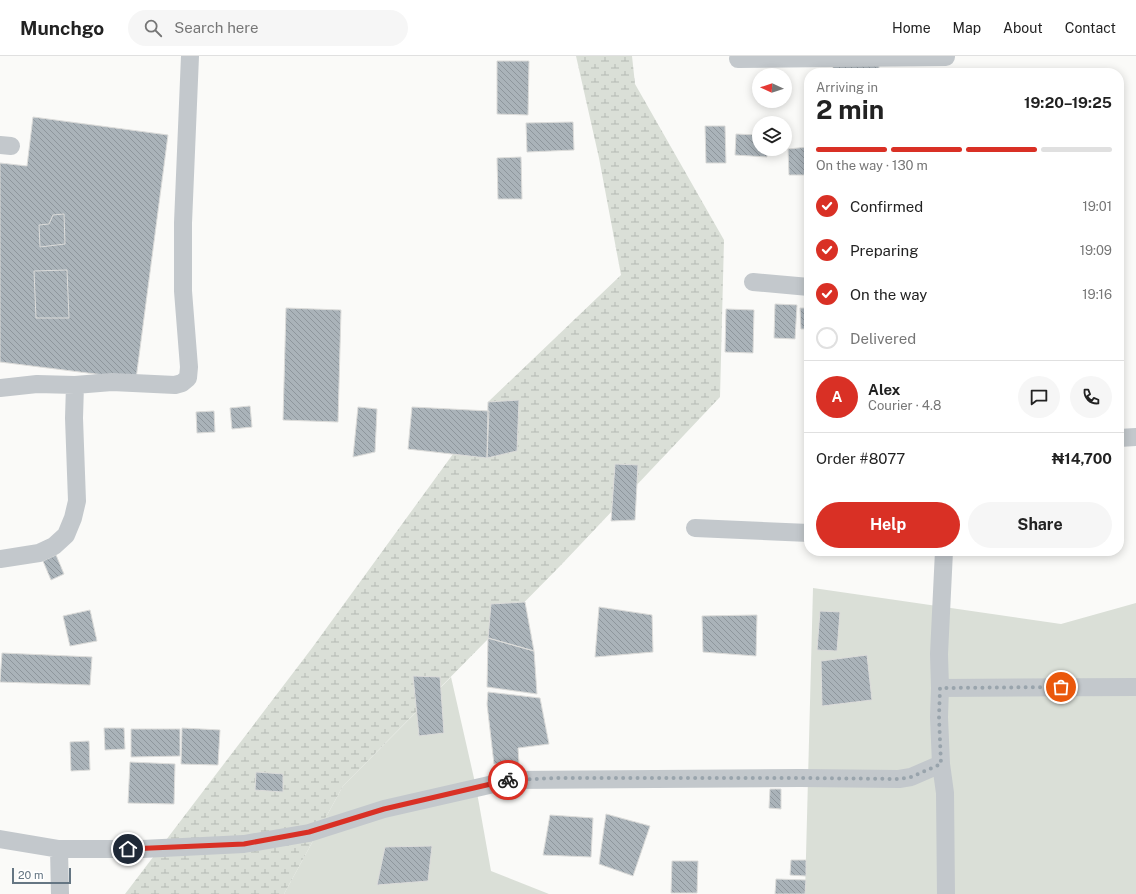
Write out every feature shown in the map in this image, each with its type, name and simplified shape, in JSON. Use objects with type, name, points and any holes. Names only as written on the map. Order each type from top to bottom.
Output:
[{"type":"street","points":[[0,388],[37,384],[75,385],[112,382],[175,385],[182,383],[188,378],[189,367],[183,291],[183,223],[190,56]]},
{"type":"street","points":[[738,60],[946,56],[946,68]]},
{"type":"street","points":[[753,282],[804,287]]},
{"type":"street","points":[[0,559],[39,553],[54,546],[66,535],[73,518],[77,500],[74,418],[75,385]]},
{"type":"street","points":[[1124,438],[1136,437]]},
{"type":"street","points":[[695,528],[804,534]]},
{"type":"street","points":[[944,556],[939,654],[939,717],[941,764],[945,793],[946,894]]},
{"type":"street","points":[[940,688],[1136,687]]},
{"type":"street","points":[[0,839],[59,849],[142,849],[244,844],[309,832],[384,809],[511,780],[792,778],[899,779],[911,777],[941,764]]},
{"type":"street","points":[[59,849],[60,894]]},
{"type":"green space","points":[[576,56],[632,56],[635,84],[724,240],[720,397],[562,564],[343,786],[284,894],[125,894],[312,648],[469,432],[489,411],[488,402],[621,275],[599,158]]},
{"type":"green space","points":[[813,588],[1061,624],[1136,603],[1136,894],[805,894]]},
{"type":"green space","points":[[451,677],[476,787],[491,871],[549,894],[284,894],[343,786]]},
{"type":"building","points":[[497,61],[529,61],[528,115],[497,114]]},
{"type":"building","points":[[879,64],[879,68],[833,68],[833,66]]},
{"type":"building","points":[[33,117],[168,135],[136,379],[0,362],[0,163],[27,166]]},
{"type":"building","points":[[573,122],[574,150],[527,152],[526,123]]},
{"type":"building","points":[[705,126],[725,126],[726,163],[706,163]]},
{"type":"building","points":[[736,134],[752,135],[752,156],[767,157],[735,155]]},
{"type":"building","points":[[804,147],[804,175],[789,175],[788,156],[792,156],[792,149]]},
{"type":"building","points":[[521,157],[522,199],[498,199],[497,158]]},
{"type":"building","points":[[64,214],[65,244],[40,247],[39,225],[49,224],[53,215]]},
{"type":"building","points":[[67,270],[69,318],[36,318],[34,271]]},
{"type":"building","points":[[775,304],[797,305],[795,339],[774,338]]},
{"type":"building","points":[[286,308],[341,310],[338,422],[283,420]]},
{"type":"building","points":[[800,308],[804,308],[804,329],[801,329]]},
{"type":"building","points":[[726,309],[754,310],[753,353],[725,352]]},
{"type":"building","points":[[519,400],[517,451],[487,458],[488,402]]},
{"type":"building","points":[[250,406],[252,427],[232,429],[230,408]]},
{"type":"building","points":[[358,407],[377,409],[375,452],[353,457]]},
{"type":"building","points":[[412,407],[489,411],[487,458],[408,449]]},
{"type":"building","points":[[214,411],[215,432],[197,433],[196,412]]},
{"type":"building","points":[[615,464],[638,465],[635,520],[611,521]]},
{"type":"building","points":[[56,555],[64,574],[51,580],[43,561]]},
{"type":"building","points":[[525,602],[534,651],[488,638],[491,604]]},
{"type":"building","points":[[599,607],[652,615],[653,652],[595,657]]},
{"type":"building","points":[[90,610],[97,641],[70,646],[63,616]]},
{"type":"building","points":[[820,611],[840,612],[837,651],[817,650]]},
{"type":"building","points":[[757,615],[756,656],[703,652],[702,616]]},
{"type":"building","points":[[488,638],[534,651],[537,694],[487,687]]},
{"type":"building","points":[[2,653],[92,657],[90,685],[0,682]]},
{"type":"building","points":[[867,655],[872,700],[822,706],[821,661]]},
{"type":"building","points":[[413,676],[440,677],[444,733],[419,736]]},
{"type":"building","points":[[488,692],[540,698],[549,744],[518,748],[519,764],[494,764],[487,704]]},
{"type":"building","points":[[104,728],[124,728],[125,749],[105,750]]},
{"type":"building","points":[[182,728],[220,730],[218,765],[181,764]]},
{"type":"building","points":[[131,729],[180,729],[180,756],[131,757]]},
{"type":"building","points":[[89,741],[90,770],[71,771],[70,742]]},
{"type":"building","points":[[130,762],[175,764],[174,804],[128,803]]},
{"type":"building","points":[[256,772],[283,774],[283,792],[255,790]]},
{"type":"building","points":[[770,789],[781,789],[781,809],[769,808]]},
{"type":"building","points":[[606,814],[650,826],[633,876],[599,864]]},
{"type":"building","points":[[550,815],[593,818],[591,857],[543,855]]},
{"type":"building","points":[[432,846],[428,881],[377,885],[385,847]]},
{"type":"building","points":[[791,860],[806,860],[806,876],[790,875]]},
{"type":"building","points":[[672,861],[698,861],[697,893],[671,893]]},
{"type":"building","points":[[776,879],[806,880],[805,894],[775,894]]},
{"type":"way so far","points":[[508,780],[560,778],[899,779],[911,777],[941,764],[939,717],[940,688],[1061,687]]},
{"type":"route","points":[[128,849],[244,844],[309,832],[384,809],[508,780]]}]
